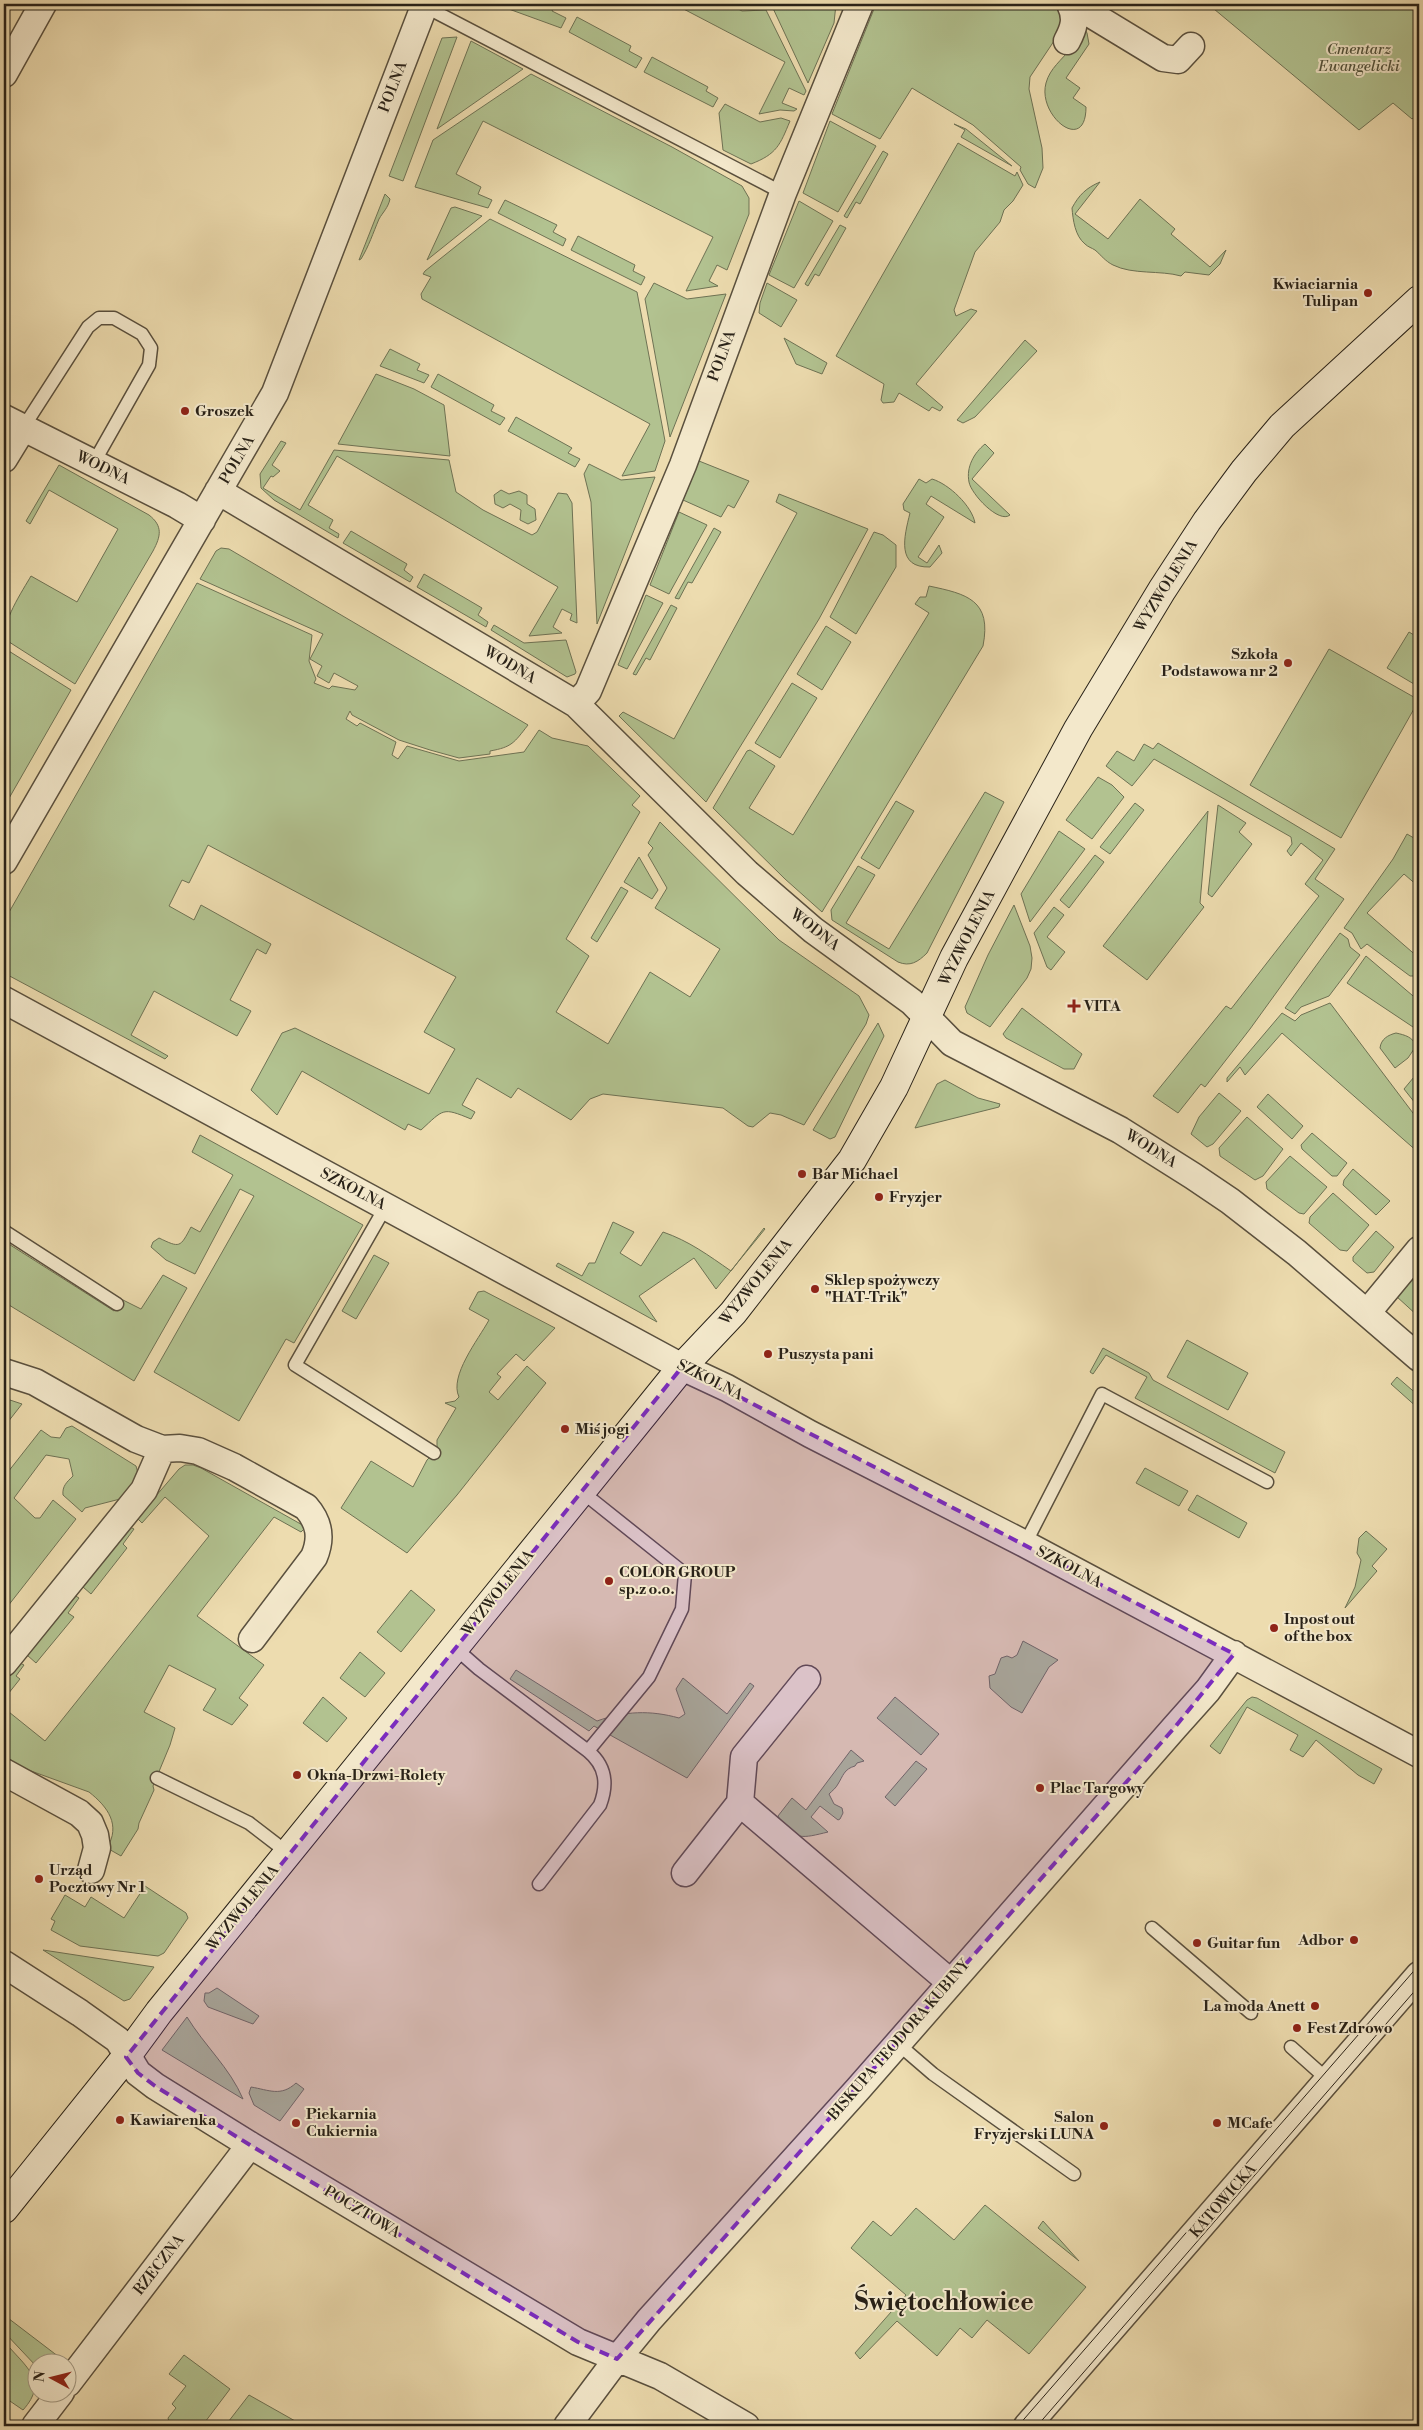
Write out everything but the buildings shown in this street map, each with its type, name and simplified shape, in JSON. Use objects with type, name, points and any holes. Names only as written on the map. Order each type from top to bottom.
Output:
[{"type":"street","points":[[4,74],[43,4]]},
{"type":"street","name":"POLNA","points":[[576,704],[588,691],[683,466],[783,193],[860,4]]},
{"type":"street","points":[[1067,41],[1075,27],[1074,10],[1070,4]]},
{"type":"street","points":[[1074,4],[1163,58],[1178,60],[1191,46]]},
{"type":"street","name":"POLNA","points":[[4,861],[275,393],[424,5]]},
{"type":"street","name":"WYZWOLENIA","points":[[4,2209],[126,2057],[159,2012],[454,1647],[682,1367],[733,1313],[852,1160],[894,1087],[954,958],[1078,729],[1162,590],[1207,521],[1244,471],[1282,426],[1419,300]]},
{"type":"street","points":[[4,459],[13,423]]},
{"type":"street","name":"WODNA","points":[[13,423],[177,505],[202,520]]},
{"type":"street","name":"WODNA","points":[[218,491],[576,704],[771,895],[813,930],[912,1002],[928,1016],[952,1043],[1120,1130],[1193,1176],[1289,1247],[1419,1358]]},
{"type":"street","name":"SZKOLNA","points":[[4,1000],[682,1367],[720,1384],[904,1483],[1025,1544],[1419,1754]]},
{"type":"street","points":[[1367,1313],[1419,1250]]},
{"type":"street","points":[[4,1372],[35,1382],[136,1439],[162,1449],[180,1448],[198,1451],[234,1467],[306,1507],[315,1517],[319,1529],[319,1544],[314,1557],[252,1639]]},
{"type":"street","points":[[4,1663],[144,1490],[162,1449]]},
{"type":"street","name":"BISKUPA TEODORA KUBINY","points":[[567,2426],[617,2359],[1175,1728],[1208,1690],[1234,1654]]},
{"type":"street","points":[[685,1873],[740,1804],[744,1757],[806,1679]]},
{"type":"street","points":[[4,1772],[79,1813],[90,1823],[95,1835],[97,1848],[91,1870]]},
{"type":"street","points":[[740,1804],[950,1982]]},
{"type":"street","name":"POCZTOWA","points":[[4,1964],[80,2012],[118,2040],[126,2057],[138,2072],[155,2086],[578,2342],[660,2376],[746,2426]]},
{"type":"street","name":"KATOWICKA","points":[[1027,2426],[1419,1975]]},
{"type":"street","name":"RZECZNA","points":[[78,2371],[250,2145]]},
{"type":"street","points":[[34,2426],[52,2402]]},
{"type":"lane","points":[[424,5],[783,193]]},
{"type":"lane","points":[[13,423],[88,327],[99,318],[114,318],[142,334],[151,348],[149,365],[93,464]]},
{"type":"lane","points":[[386,1206],[295,1365],[434,1453]]},
{"type":"lane","points":[[4,1231],[117,1304]]},
{"type":"lane","points":[[1025,1544],[1102,1394],[1267,1482]]},
{"type":"lane","points":[[581,1491],[685,1574],[682,1609],[649,1677],[588,1751]]},
{"type":"lane","points":[[454,1647],[479,1669],[598,1759],[605,1782],[605,1793],[600,1805],[539,1884]]},
{"type":"lane","points":[[157,1778],[249,1822],[288,1853]]},
{"type":"lane","points":[[1152,1928],[1251,2013]]},
{"type":"lane","points":[[897,2043],[933,2074],[1074,2174]]},
{"type":"lane","points":[[1291,2047],[1328,2080]]},
{"type":"highlighted area","points":[[682,1367],[1234,1654],[1175,1727],[617,2359],[578,2342],[250,2145],[155,2086],[138,2073],[126,2057]]},
{"type":"green space","points":[[495,4],[551,4],[554,6],[552,11],[566,18],[561,28]]},
{"type":"green space","points":[[674,4],[729,4],[742,11],[766,10],[806,91],[804,95],[789,88],[782,103],[797,109],[794,111],[780,110],[759,114],[785,62]]},
{"type":"green space","points":[[771,4],[836,4],[834,23],[808,83]]},
{"type":"green space","points":[[876,4],[1060,4],[1065,8],[1060,32],[1030,77],[1029,89],[1042,148],[1043,168],[1035,188],[1028,184],[1020,170],[1021,167],[973,125],[912,88],[880,139],[832,114]]},
{"type":"green space","name":"Cmentarz Ewangelicki","points":[[1208,4],[1419,4],[1419,113],[1412,119],[1393,103],[1359,130]]},
{"type":"green space","points":[[577,17],[631,46],[629,51],[642,58],[636,68],[569,32]]},
{"type":"green space","points":[[1082,24],[1087,33],[1089,44],[1066,78],[1080,88],[1073,98],[1086,107],[1084,121],[1078,128],[1071,129],[1055,118],[1048,107],[1045,95],[1046,83],[1053,69],[1072,46]]},
{"type":"green space","points":[[457,37],[403,181],[389,176],[442,38]]},
{"type":"green space","points":[[471,41],[523,69],[437,129]]},
{"type":"green space","points":[[652,57],[708,87],[706,91],[718,98],[713,107],[644,72]]},
{"type":"green space","points":[[531,74],[672,147],[742,186],[749,198],[749,214],[727,270],[717,265],[709,281],[718,286],[686,291],[713,237],[483,121],[456,174],[481,187],[478,194],[492,200],[488,208],[415,187],[433,140]]},
{"type":"green space","points":[[725,104],[760,122],[781,118],[790,121],[780,143],[767,156],[751,164],[723,150],[719,113]]},
{"type":"green space","points":[[830,121],[876,146],[838,212],[803,193]]},
{"type":"green space","points":[[954,124],[966,129],[1012,166],[961,137],[965,130]]},
{"type":"green space","points":[[958,143],[1015,176],[1017,172],[1023,185],[1013,201],[1004,210],[1000,222],[975,252],[954,310],[956,316],[971,309],[977,311],[916,384],[943,407],[940,411],[932,407],[929,411],[899,393],[894,402],[883,403],[881,400],[884,384],[836,356]]},
{"type":"green space","points":[[883,151],[888,154],[860,204],[856,202],[847,218],[844,216]]},
{"type":"green space","points":[[1100,182],[1075,214],[1108,239],[1140,199],[1175,229],[1171,234],[1210,267],[1226,250],[1220,264],[1209,275],[1185,272],[1181,276],[1129,270],[1105,260],[1082,241],[1075,228],[1072,208],[1083,192]]},
{"type":"green space","points":[[385,194],[390,199],[389,202],[379,219],[364,254],[359,260]]},
{"type":"green space","points":[[505,200],[557,225],[553,232],[566,239],[563,246],[498,213]]},
{"type":"green space","points":[[799,201],[833,221],[794,288],[769,275]]},
{"type":"green space","points":[[455,207],[482,216],[427,260],[451,208]]},
{"type":"green space","points":[[490,219],[637,292],[665,441],[655,471],[622,476],[650,424],[422,299],[421,294],[431,277],[423,274],[425,271]]},
{"type":"green space","points":[[840,225],[846,228],[819,276],[815,274],[808,286],[805,284]]},
{"type":"green space","points":[[578,236],[635,265],[633,271],[645,277],[641,285],[571,250]]},
{"type":"green space","points":[[654,283],[687,299],[726,294],[670,437],[645,299]]},
{"type":"green space","points":[[767,283],[797,300],[781,327],[759,313],[760,303]]},
{"type":"green space","points":[[784,338],[827,363],[822,374],[796,364]]},
{"type":"green space","points":[[1025,340],[1037,351],[975,417],[963,423],[957,420]]},
{"type":"green space","points":[[390,349],[420,364],[417,370],[429,375],[424,383],[380,366]]},
{"type":"green space","points":[[376,374],[414,389],[444,405],[450,456],[338,444]]},
{"type":"green space","points":[[438,374],[494,405],[491,411],[505,418],[500,425],[431,387]]},
{"type":"green space","points":[[516,417],[572,448],[568,453],[580,459],[575,467],[508,431]]},
{"type":"green space","points":[[281,441],[286,443],[272,465],[280,471],[273,477],[271,476],[263,488],[300,510],[334,450],[449,460],[456,492],[483,510],[532,535],[537,532],[558,493],[567,494],[572,503],[577,623],[570,620],[572,614],[562,609],[553,627],[562,633],[529,636],[558,587],[337,456],[308,505],[333,520],[329,528],[339,534],[338,538],[274,500],[261,488],[260,474]]},
{"type":"green space","points":[[985,444],[994,453],[972,479],[1010,515],[1005,517],[993,512],[986,506],[969,482],[968,476],[972,461]]},
{"type":"green space","points":[[699,461],[749,481],[734,508],[728,505],[721,517],[683,500]]},
{"type":"green space","points":[[589,464],[621,480],[655,477],[597,624],[591,502],[584,474]]},
{"type":"green space","points":[[59,465],[149,515],[159,527],[158,541],[153,551],[75,684],[6,640],[5,633],[13,607],[31,576],[77,602],[118,529],[49,490],[30,524],[26,521]]},
{"type":"green space","points":[[919,479],[926,483],[932,479],[959,496],[973,516],[975,523],[931,496],[926,504],[944,517],[918,557],[927,563],[939,545],[942,553],[930,567],[919,566],[912,562],[907,557],[905,549],[910,513],[904,510],[903,504]]},
{"type":"green space","points":[[501,490],[509,494],[519,491],[527,495],[527,504],[535,509],[536,520],[528,524],[520,520],[521,510],[510,504],[503,508],[495,504],[494,495]]},
{"type":"green space","points":[[779,494],[868,529],[819,619],[706,802],[619,716],[623,712],[674,739],[797,513],[776,502]]},
{"type":"green space","points":[[679,512],[707,525],[669,594],[650,585]]},
{"type":"green space","points":[[714,528],[721,532],[692,583],[688,582],[679,599],[675,598]]},
{"type":"green space","points":[[351,531],[407,564],[404,570],[413,577],[410,582],[343,543]]},
{"type":"green space","points":[[874,532],[883,535],[896,545],[896,567],[856,634],[830,617]]},
{"type":"green space","points":[[221,548],[229,549],[528,725],[516,740],[508,746],[490,751],[490,754],[459,758],[399,740],[352,715],[350,711],[346,719],[357,726],[360,723],[396,742],[392,755],[398,759],[407,746],[459,761],[524,752],[539,730],[552,738],[588,746],[640,796],[632,805],[640,812],[566,939],[589,956],[556,1012],[608,1044],[650,972],[690,997],[720,949],[655,908],[667,888],[648,855],[653,848],[648,843],[660,822],[779,940],[859,996],[869,1015],[866,1024],[804,1125],[781,1115],[770,1113],[753,1127],[748,1126],[723,1108],[603,1094],[590,1099],[571,1120],[518,1088],[511,1098],[477,1078],[462,1105],[475,1112],[471,1119],[454,1113],[444,1112],[439,1114],[421,1130],[408,1124],[405,1130],[302,1071],[277,1115],[251,1090],[282,1033],[295,1028],[429,1094],[455,1049],[424,1032],[456,977],[208,845],[189,883],[182,880],[169,906],[194,920],[201,905],[271,944],[266,954],[257,949],[230,1000],[251,1011],[237,1036],[154,991],[131,1035],[168,1056],[165,1059],[4,973],[4,921],[197,583],[312,635],[309,661],[316,679],[314,683],[329,689],[332,686],[355,690],[358,686],[334,673],[329,683],[317,676],[322,666],[310,659],[323,634],[200,579],[216,551]]},
{"type":"green space","points":[[424,574],[482,608],[478,615],[488,622],[486,627],[417,587]]},
{"type":"green space","points":[[929,586],[955,592],[974,602],[984,618],[983,646],[822,912],[785,879],[713,808],[747,751],[750,750],[775,766],[749,808],[793,835],[929,613],[915,604],[920,597],[926,597]]},
{"type":"green space","points":[[646,595],[663,603],[627,669],[618,665]]},
{"type":"green space","points":[[671,605],[677,608],[650,660],[646,658],[636,675],[633,674]]},
{"type":"green space","points":[[494,625],[524,643],[566,640],[575,674],[567,677],[491,630]]},
{"type":"green space","points":[[826,626],[851,642],[822,690],[797,674]]},
{"type":"green space","points":[[1409,632],[1419,638],[1419,687],[1387,668]]},
{"type":"green space","points":[[4,648],[71,690],[4,807]]},
{"type":"green space","points":[[1329,649],[1419,700],[1341,838],[1250,785]]},
{"type":"green space","points":[[792,683],[817,698],[780,758],[755,743]]},
{"type":"green space","points":[[1158,743],[1335,849],[1315,879],[1344,899],[1250,1029],[1205,1087],[1201,1084],[1178,1113],[1153,1096],[1226,1006],[1231,1009],[1319,896],[1305,884],[1323,860],[1301,843],[1291,856],[1287,851],[1292,844],[1291,837],[1154,759],[1132,786],[1106,766],[1117,751],[1134,761],[1144,744],[1153,749]]},
{"type":"green space","points":[[1098,777],[1112,785],[1124,797],[1092,839],[1066,820]]},
{"type":"green space","points":[[985,792],[1004,802],[924,956],[910,964],[898,962],[832,920],[831,910],[858,866],[875,875],[846,923],[889,949]]},
{"type":"green space","points":[[896,801],[914,811],[879,869],[861,858]]},
{"type":"green space","points":[[1135,803],[1144,810],[1110,854],[1100,847]]},
{"type":"green space","points":[[1218,805],[1246,823],[1239,832],[1252,844],[1212,897],[1208,894]]},
{"type":"green space","points":[[1208,811],[1200,903],[1204,907],[1147,980],[1103,946]]},
{"type":"green space","points":[[1059,831],[1085,849],[1030,922],[1021,894]]},
{"type":"green space","points":[[1407,834],[1419,841],[1419,887],[1404,874],[1367,913],[1419,958],[1419,969],[1413,976],[1410,976],[1367,944],[1361,949],[1352,933],[1344,928],[1393,859]]},
{"type":"green space","points":[[1095,855],[1104,862],[1069,908],[1060,900]]},
{"type":"green space","points":[[639,857],[658,890],[652,899],[624,882]]},
{"type":"green space","points":[[621,887],[628,891],[597,942],[591,938]]},
{"type":"green space","points":[[1014,905],[1030,946],[1031,969],[1027,978],[990,1027],[967,1013],[965,1007],[988,955]]},
{"type":"green space","points":[[1054,907],[1064,915],[1047,937],[1065,952],[1051,970],[1047,967],[1034,933]]},
{"type":"green space","points":[[1340,933],[1348,939],[1350,947],[1360,955],[1329,996],[1301,1007],[1295,1014],[1285,1008]]},
{"type":"green space","points":[[1366,956],[1419,1001],[1419,1031],[1347,983]]},
{"type":"green space","points":[[1330,1003],[1419,1121],[1419,1153],[1282,1033],[1245,1075],[1240,1067],[1227,1082],[1227,1078],[1282,1013],[1295,1021],[1301,1015]]},
{"type":"green space","points":[[1022,1008],[1082,1054],[1074,1069],[1064,1069],[1006,1038],[1003,1034]]},
{"type":"green space","points":[[878,1023],[884,1036],[835,1137],[830,1139],[813,1130]]},
{"type":"green space","points":[[1396,1033],[1411,1038],[1416,1046],[1408,1058],[1395,1068],[1380,1048],[1385,1038]]},
{"type":"green space","points":[[1419,1071],[1419,1108],[1404,1089]]},
{"type":"green space","points":[[945,1080],[978,1098],[1000,1104],[999,1107],[915,1128],[937,1084]]},
{"type":"green space","points":[[1219,1093],[1241,1111],[1213,1144],[1207,1147],[1191,1134],[1199,1117]]},
{"type":"green space","points":[[1268,1094],[1303,1126],[1292,1139],[1257,1107]]},
{"type":"green space","points":[[1247,1117],[1283,1149],[1263,1176],[1255,1180],[1220,1156],[1219,1148]]},
{"type":"green space","points":[[1312,1133],[1347,1163],[1337,1176],[1332,1176],[1302,1149],[1301,1145]]},
{"type":"green space","points":[[200,1135],[363,1225],[294,1343],[286,1339],[239,1421],[154,1372],[254,1196],[240,1189],[195,1274],[166,1260],[151,1247],[153,1242],[159,1238],[179,1244],[191,1227],[200,1232],[233,1175],[192,1152]]},
{"type":"green space","points":[[1290,1156],[1327,1187],[1304,1214],[1299,1213],[1267,1189],[1266,1182]]},
{"type":"green space","points":[[1353,1169],[1390,1201],[1376,1215],[1343,1185],[1344,1180]]},
{"type":"green space","points":[[1333,1193],[1369,1225],[1347,1251],[1340,1250],[1309,1223],[1310,1217]]},
{"type":"green space","points":[[613,1222],[634,1232],[620,1253],[641,1266],[663,1232],[690,1244],[731,1271],[716,1289],[694,1258],[639,1296],[657,1322],[556,1266],[558,1263],[582,1276],[589,1263],[595,1263]]},
{"type":"green space","points":[[764,1228],[765,1229],[736,1265]]},
{"type":"green space","points":[[1376,1231],[1394,1247],[1374,1272],[1367,1273],[1353,1261],[1353,1257]]},
{"type":"green space","points":[[4,1241],[114,1311],[121,1299],[141,1309],[163,1275],[187,1288],[134,1381],[4,1302]]},
{"type":"green space","points":[[374,1255],[389,1263],[356,1319],[342,1311]]},
{"type":"green space","points":[[1419,1266],[1419,1317],[1396,1296]]},
{"type":"green space","points":[[484,1291],[555,1328],[524,1361],[516,1354],[497,1374],[501,1377],[489,1392],[498,1400],[527,1366],[546,1383],[457,1495],[407,1553],[341,1508],[371,1461],[413,1487],[427,1460],[437,1450],[437,1440],[456,1408],[445,1403],[455,1401],[459,1397],[457,1388],[461,1369],[489,1320],[469,1309],[478,1292]]},
{"type":"green space","points":[[1187,1340],[1248,1373],[1228,1410],[1167,1377]]},
{"type":"green space","points":[[1103,1348],[1149,1373],[1153,1380],[1285,1452],[1275,1473],[1135,1398],[1147,1377],[1106,1355],[1093,1374],[1090,1372]]},
{"type":"green space","points":[[1397,1377],[1419,1396],[1419,1409],[1391,1384]]},
{"type":"green space","points":[[4,1398],[22,1404],[4,1427]]},
{"type":"green space","points":[[72,1426],[136,1466],[139,1477],[124,1498],[85,1508],[82,1512],[63,1495],[64,1487],[73,1476],[69,1459],[46,1455],[14,1498],[35,1518],[40,1518],[53,1500],[76,1519],[4,1611],[4,1477],[41,1430],[51,1437],[60,1438],[66,1428]]},
{"type":"green space","points":[[185,1465],[201,1468],[306,1527],[301,1532],[274,1517],[197,1616],[264,1665],[239,1698],[248,1705],[232,1725],[203,1710],[216,1689],[169,1665],[144,1712],[175,1728],[153,1786],[154,1790],[138,1829],[121,1856],[107,1848],[113,1832],[110,1817],[102,1804],[89,1792],[9,1763],[4,1759],[4,1708],[45,1741],[209,1536],[165,1497],[142,1523],[137,1518],[179,1469]]},
{"type":"green space","points":[[1145,1468],[1188,1491],[1179,1506],[1136,1483]]},
{"type":"green space","points":[[1197,1495],[1247,1523],[1239,1538],[1188,1510]]},
{"type":"green space","points":[[130,1527],[134,1529],[123,1544],[127,1548],[91,1594],[83,1587]]},
{"type":"green space","points":[[1366,1531],[1387,1549],[1372,1566],[1377,1571],[1345,1608],[1355,1587],[1361,1560],[1357,1553],[1359,1538]]},
{"type":"green space","points":[[411,1590],[435,1610],[401,1652],[377,1632]]},
{"type":"green space","points":[[74,1595],[79,1598],[68,1613],[74,1617],[36,1663],[27,1655]]},
{"type":"green space","points":[[1023,1641],[1058,1660],[1049,1667],[1022,1713],[1011,1707],[990,1688],[989,1676],[995,1674],[1001,1658],[1007,1656],[1012,1658],[1017,1655]]},
{"type":"green space","points":[[360,1652],[385,1673],[365,1697],[340,1678]]},
{"type":"green space","points":[[20,1663],[24,1665],[16,1676],[20,1679],[4,1699],[4,1682]]},
{"type":"green space","points":[[516,1670],[597,1721],[618,1715],[638,1713],[668,1715],[679,1718],[685,1714],[676,1689],[683,1678],[727,1714],[750,1683],[754,1686],[687,1778],[594,1726],[589,1731],[510,1679]]},
{"type":"green space","points":[[323,1697],[347,1718],[327,1742],[303,1723]]},
{"type":"green space","points":[[895,1697],[939,1734],[921,1755],[877,1718]]},
{"type":"green space","points":[[1252,1697],[1257,1698],[1382,1769],[1374,1784],[1358,1775],[1316,1740],[1303,1757],[1290,1750],[1298,1735],[1247,1707],[1220,1754],[1210,1746],[1247,1700]]},
{"type":"green space","points":[[851,1750],[864,1761],[857,1763],[846,1771],[829,1794],[834,1804],[842,1808],[843,1813],[840,1819],[838,1820],[820,1806],[811,1817],[828,1832],[812,1836],[794,1834],[783,1824],[778,1816],[792,1798],[806,1810]]},
{"type":"green space","points":[[916,1761],[927,1769],[895,1806],[885,1797]]},
{"type":"green space","points":[[145,1886],[186,1913],[188,1918],[164,1953],[158,1956],[80,1946],[51,1930],[55,1921],[51,1919],[65,1895],[85,1907],[91,1897],[124,1918]]},
{"type":"green space","points":[[43,1950],[154,1967],[130,1999],[124,2001]]},
{"type":"green space","points":[[217,1988],[259,2016],[253,2024],[208,2007],[204,2001],[205,1993],[209,1993]]},
{"type":"green space","points":[[187,2017],[231,2077],[243,2099],[162,2050]]},
{"type":"green space","points":[[296,2083],[304,2089],[280,2121],[254,2105],[249,2093],[251,2087],[269,2091],[280,2091]]},
{"type":"green space","points":[[985,2205],[1086,2287],[1029,2354],[987,2320],[972,2338],[960,2328],[937,2356],[897,2321],[860,2359],[855,2353],[906,2295],[851,2248],[873,2221],[891,2236],[916,2208],[954,2240]]},
{"type":"green space","points":[[1043,2221],[1079,2261],[1038,2228]]},
{"type":"green space","points":[[4,2315],[53,2352],[28,2352],[28,2357],[4,2332]]},
{"type":"green space","points":[[4,2341],[28,2369],[29,2402],[23,2410],[4,2397]]},
{"type":"green space","points":[[184,2355],[230,2389],[202,2426],[170,2426],[168,2418],[176,2408],[172,2404],[186,2386],[169,2374]]},
{"type":"green space","points":[[249,2395],[304,2426],[225,2426]]},
{"type":"tram line","points":[[1018,2426],[1419,1965]]},
{"type":"tram line","points":[[1037,2426],[1419,1986]]},
{"type":"place","name":"Kwiaciarnia Tulipan","points":[[1368,293]]},
{"type":"place","name":"Groszek","points":[[185,411]]},
{"type":"place","name":"Szkoła Podstawowa nr 2","points":[[1288,663]]},
{"type":"place","name":"VITA","points":[[1074,1006]]},
{"type":"place","name":"Bar Michael","points":[[802,1174]]},
{"type":"place","name":"Fryzjer","points":[[879,1197]]},
{"type":"place","name":"Sklep spożywczy \"HAT-Trik\"","points":[[815,1289]]},
{"type":"place","name":"Puszysta pani","points":[[768,1354]]},
{"type":"place","name":"Miś jogi","points":[[565,1429]]},
{"type":"place","name":"COLOR GROUP sp.z o.o.","points":[[609,1581]]},
{"type":"place","name":"Inpost out of the box","points":[[1274,1628]]},
{"type":"place","name":"Okna-Drzwi-Rolety","points":[[297,1775]]},
{"type":"place","name":"Plac Targowy","points":[[1040,1788]]},
{"type":"place","name":"Urząd Pocztowy Nr 1","points":[[39,1879]]},
{"type":"place","name":"Adbor","points":[[1354,1940]]},
{"type":"place","name":"Guitar fun","points":[[1197,1943]]},
{"type":"place","name":"La moda Anett","points":[[1315,2006]]},
{"type":"place","name":"Fest Zdrowo","points":[[1297,2028]]},
{"type":"place","name":"Kawiarenka","points":[[120,2120]]},
{"type":"place","name":"Piekarnia Cukiernia","points":[[296,2123]]},
{"type":"place","name":"MCafe","points":[[1217,2123]]},
{"type":"place","name":"Salon Fryzjerski LUNA","points":[[1104,2126]]},
{"type":"district","name":"Świętochłowice","points":[[944,2302]]}]
